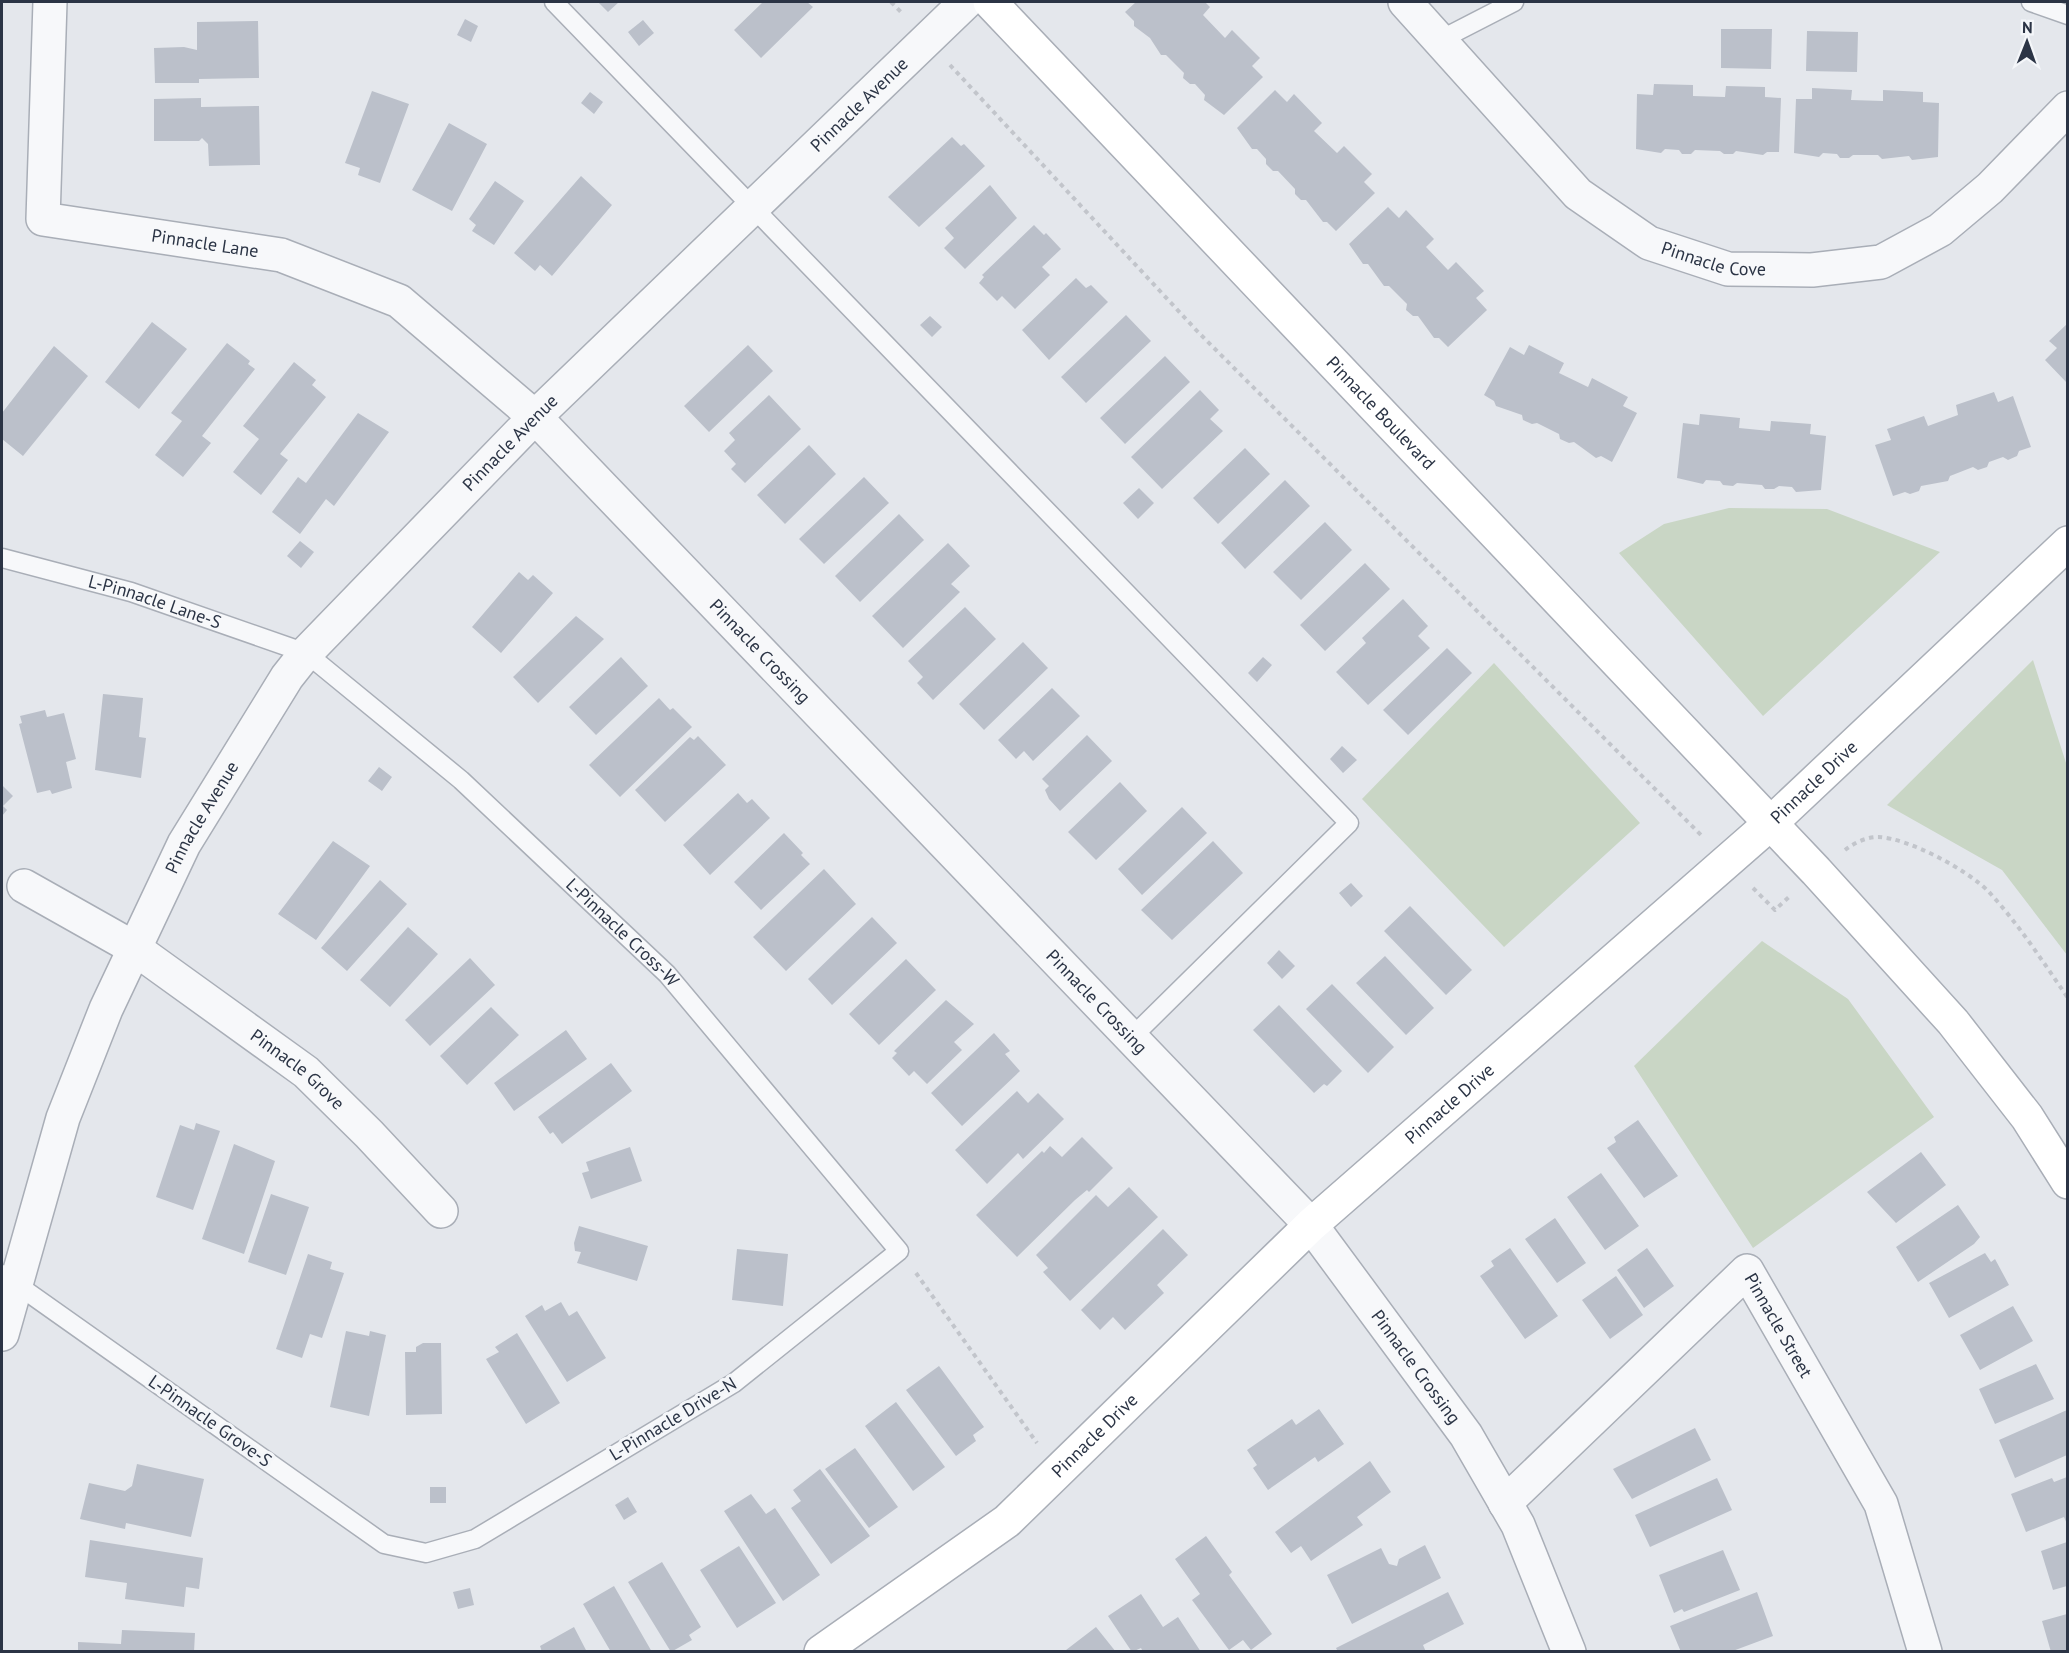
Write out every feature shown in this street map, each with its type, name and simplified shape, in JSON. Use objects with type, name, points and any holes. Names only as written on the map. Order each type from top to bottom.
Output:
[{"type":"street","name":"Pinnacle Lane","points":[[50,2],[43,219],[281,255],[399,301],[535,417]]},
{"type":"street","name":"Pinnacle Avenue","points":[[2,1334],[9,1279],[63,1118],[134,948],[184,844],[287,677],[306,653],[535,417],[966,2]]},
{"type":"street","name":"Pinnacle Boulevard","points":[[990,2],[1772,822]]},
{"type":"street","name":"Pinnacle Cove","points":[[1405,2],[1578,194],[1649,243],[1728,269],[1812,270],[1881,262],[1940,230],[1990,188],[2067,108]]},
{"type":"street","name":"Pinnacle Crossing","points":[[535,417],[1311,1225],[1466,1436],[1518,1525],[1569,1652]]},
{"type":"street","name":"Pinnacle Drive","points":[[821,1652],[1007,1521],[1311,1225],[1772,822],[2067,543]]},
{"type":"street","points":[[1772,822],[1953,1022],[2027,1117],[2067,1182]]},
{"type":"street","points":[[24,886],[134,948]]},
{"type":"street","name":"Pinnacle Grove","points":[[134,948],[306,1072],[369,1134],[441,1211]]},
{"type":"street","name":"Pinnacle Street","points":[[1505,1503],[1747,1271],[1881,1504],[1925,1652]]},
{"type":"lane","points":[[554,2],[1349,823],[1131,1038]]},
{"type":"lane","points":[[1440,40],[1514,2]]},
{"type":"lane","points":[[2031,2],[2067,15]]},
{"type":"lane","name":"L-Pinnacle Lane-S","points":[[2,558],[131,592],[306,653]]},
{"type":"lane","name":"L-Pinnacle Cross-W","points":[[306,653],[461,780],[667,974],[900,1251]]},
{"type":"lane","name":"L-Pinnacle Drive-N","points":[[426,1553],[475,1539],[734,1383],[900,1251]]},
{"type":"lane","name":"L-Pinnacle Grove-S","points":[[9,1279],[384,1544],[426,1553]]},
{"type":"path","points":[[891,2],[1198,332],[1775,910],[1816,871],[1856,842],[1878,837],[1899,842],[1947,861],[1987,890],[2042,961],[2067,998]]},
{"type":"path","points":[[900,1251],[1038,1444]]},
{"type":"green space","points":[[1729,508],[1827,509],[1940,552],[1763,716],[1619,553],[1664,524]]},
{"type":"green space","points":[[2033,660],[2067,766],[2067,955],[2002,870],[1887,805]]},
{"type":"green space","points":[[1494,663],[1640,823],[1504,947],[1362,799]]},
{"type":"green space","points":[[1762,941],[1848,999],[1934,1117],[1753,1248],[1634,1066]]},
{"type":"building","points":[[598,2],[619,2],[608,12]]},
{"type":"building","points":[[763,2],[807,2],[813,7],[761,58],[734,30]]},
{"type":"building","points":[[1136,2],[1205,2],[1210,7],[1203,15],[1225,38],[1232,30],[1260,58],[1252,66],[1263,77],[1224,115],[1204,100],[1205,95],[1195,84],[1190,84],[1183,78],[1184,73],[1166,55],[1161,55],[1150,38],[1134,26],[1134,21],[1125,12]]},
{"type":"building","points":[[465,19],[478,26],[471,42],[457,35]]},
{"type":"building","points":[[643,20],[654,33],[639,46],[628,32]]},
{"type":"building","points":[[258,21],[259,78],[199,79],[199,83],[155,83],[154,48],[184,47],[197,50],[197,22]]},
{"type":"building","points":[[1721,29],[1772,29],[1771,69],[1721,68]]},
{"type":"building","points":[[1807,31],[1858,32],[1857,72],[1806,71]]},
{"type":"building","points":[[1654,84],[1693,85],[1693,96],[1725,97],[1726,86],[1765,87],[1765,97],[1781,98],[1779,152],[1767,152],[1763,155],[1736,151],[1733,154],[1724,154],[1720,151],[1695,150],[1691,154],[1682,154],[1679,150],[1665,149],[1661,153],[1636,149],[1637,94],[1653,95]]},
{"type":"building","points":[[1812,88],[1852,90],[1851,100],[1883,101],[1883,90],[1923,92],[1923,102],[1939,103],[1938,157],[1912,160],[1909,156],[1882,159],[1878,155],[1853,155],[1849,158],[1840,158],[1837,154],[1823,153],[1819,157],[1794,153],[1796,99],[1812,99]]},
{"type":"building","points":[[1275,90],[1287,102],[1294,94],[1322,123],[1314,131],[1337,153],[1344,146],[1372,174],[1364,182],[1375,193],[1336,231],[1327,222],[1323,222],[1306,200],[1301,200],[1295,194],[1295,189],[1278,171],[1273,171],[1266,164],[1266,159],[1257,149],[1252,149],[1237,128]]},
{"type":"building","points":[[372,91],[409,104],[380,183],[358,175],[360,168],[345,163]]},
{"type":"building","points":[[590,92],[603,102],[594,114],[581,103]]},
{"type":"building","points":[[201,98],[201,107],[259,106],[260,165],[209,166],[208,144],[202,138],[199,141],[154,141],[154,99]]},
{"type":"building","points":[[449,123],[487,144],[452,211],[412,190]]},
{"type":"building","points":[[952,137],[961,146],[964,144],[985,166],[919,227],[888,197]]},
{"type":"building","points":[[581,176],[612,205],[552,276],[540,265],[535,271],[514,253]]},
{"type":"building","points":[[495,181],[524,201],[494,245],[472,231],[476,225],[469,219]]},
{"type":"building","points":[[990,185],[1017,218],[965,269],[944,248],[954,238],[945,228]]},
{"type":"building","points":[[1388,207],[1399,218],[1406,210],[1434,239],[1426,247],[1448,270],[1456,262],[1484,291],[1476,298],[1487,310],[1448,347],[1439,338],[1434,338],[1418,316],[1413,316],[1406,310],[1407,304],[1389,286],[1384,286],[1368,264],[1363,264],[1349,244]]},
{"type":"building","points":[[1034,225],[1044,235],[1046,233],[1061,249],[1042,267],[1050,275],[1015,309],[1002,296],[997,301],[979,283],[984,277],[982,275]]},
{"type":"building","points":[[1076,278],[1086,288],[1091,285],[1108,302],[1049,360],[1022,330]]},
{"type":"building","points":[[1126,315],[1151,341],[1086,403],[1061,377]]},
{"type":"building","points":[[930,316],[942,327],[932,337],[920,325]]},
{"type":"building","points":[[152,322],[187,349],[139,409],[105,382]]},
{"type":"building","points":[[2067,324],[2067,383],[2045,360],[2057,348],[2049,341]]},
{"type":"building","points":[[227,343],[250,361],[248,364],[255,369],[202,436],[211,443],[183,477],[155,455],[182,421],[171,413]]},
{"type":"building","points":[[748,345],[773,371],[709,432],[684,406]]},
{"type":"building","points":[[1529,345],[1564,363],[1559,373],[1588,387],[1592,378],[1628,397],[1623,406],[1637,413],[1612,462],[1601,456],[1596,458],[1574,442],[1569,443],[1560,439],[1559,434],[1537,423],[1532,424],[1523,420],[1522,415],[1496,406],[1494,401],[1484,395],[1510,347],[1524,355]]},
{"type":"building","points":[[54,346],[88,376],[23,456],[2,439],[2,413]]},
{"type":"building","points":[[1165,356],[1190,382],[1125,444],[1100,418]]},
{"type":"building","points":[[294,362],[316,380],[312,385],[326,397],[280,454],[288,460],[261,495],[233,472],[259,439],[243,426]]},
{"type":"building","points":[[1200,390],[1219,410],[1210,419],[1223,431],[1162,489],[1131,457]]},
{"type":"building","points":[[1994,392],[1998,402],[2013,396],[2031,447],[2019,451],[2017,456],[2008,460],[2003,457],[1989,462],[1987,467],[1978,470],[1973,467],[1950,476],[1948,481],[1921,486],[1919,491],[1910,494],[1905,492],[1893,496],[1875,445],[1891,440],[1887,429],[1924,416],[1928,426],[1958,415],[1956,405]]},
{"type":"building","points":[[769,395],[801,429],[745,483],[731,469],[736,464],[724,451],[735,440],[729,433]]},
{"type":"building","points":[[358,413],[389,432],[334,506],[326,499],[300,534],[272,512],[298,477],[306,483]]},
{"type":"building","points":[[1700,414],[1740,418],[1739,428],[1770,431],[1771,421],[1811,424],[1810,434],[1826,436],[1821,490],[1796,492],[1792,487],[1779,486],[1774,489],[1765,489],[1762,485],[1737,483],[1733,486],[1723,485],[1720,481],[1706,480],[1703,484],[1677,478],[1683,423],[1699,425]]},
{"type":"building","points":[[809,445],[836,474],[785,524],[757,495]]},
{"type":"building","points":[[1245,448],[1270,474],[1218,524],[1193,498]]},
{"type":"building","points":[[864,477],[889,503],[824,564],[799,539]]},
{"type":"building","points":[[1285,480],[1310,506],[1245,569],[1221,543]]},
{"type":"building","points":[[1139,488],[1154,503],[1138,519],[1123,503]]},
{"type":"building","points":[[899,514],[924,540],[860,602],[835,576]]},
{"type":"building","points":[[1325,522],[1352,550],[1301,600],[1273,572]]},
{"type":"building","points":[[300,541],[314,552],[301,568],[287,556]]},
{"type":"building","points":[[948,543],[970,566],[951,584],[960,592],[903,648],[872,616]]},
{"type":"building","points":[[1365,563],[1390,589],[1325,651],[1300,625]]},
{"type":"building","points":[[519,572],[528,580],[533,575],[553,593],[501,653],[472,627]]},
{"type":"building","points":[[1403,599],[1428,626],[1418,636],[1430,648],[1368,705],[1336,672],[1366,643],[1362,638]]},
{"type":"building","points":[[965,607],[996,639],[933,700],[917,683],[923,677],[908,661]]},
{"type":"building","points":[[576,616],[604,639],[538,703],[513,677]]},
{"type":"building","points":[[1023,642],[1048,668],[984,730],[959,704]]},
{"type":"building","points":[[1447,648],[1472,673],[1408,735],[1383,710]]},
{"type":"building","points":[[621,657],[648,686],[596,735],[569,707]]},
{"type":"building","points":[[1263,657],[1272,665],[1257,682],[1248,673]]},
{"type":"building","points":[[1052,688],[1080,716],[1033,761],[1024,751],[1016,759],[998,740]]},
{"type":"building","points":[[103,694],[143,698],[139,737],[146,738],[141,778],[95,770]]},
{"type":"building","points":[[659,698],[692,727],[620,797],[589,765]]},
{"type":"building","points":[[45,710],[47,717],[64,713],[76,759],[66,762],[72,788],[52,794],[50,790],[37,793],[19,724],[22,723],[20,716]]},
{"type":"building","points":[[1087,735],[1112,761],[1060,811],[1049,799],[1045,790],[1049,786],[1042,779]]},
{"type":"building","points":[[698,736],[726,765],[665,822],[635,790],[690,737],[694,740]]},
{"type":"building","points":[[1342,746],[1357,760],[1343,773],[1330,759]]},
{"type":"building","points":[[379,767],[392,777],[382,791],[368,781]]},
{"type":"building","points":[[1120,782],[1147,811],[1096,860],[1068,832]]},
{"type":"building","points":[[2,785],[13,796],[3,806],[7,810],[2,816]]},
{"type":"building","points":[[738,793],[747,803],[752,799],[770,818],[710,875],[683,845]]},
{"type":"building","points":[[1182,807],[1207,833],[1142,895],[1118,869]]},
{"type":"building","points":[[784,833],[810,864],[761,910],[734,882]]},
{"type":"building","points":[[333,841],[370,866],[316,940],[278,914]]},
{"type":"building","points":[[1213,841],[1243,873],[1172,940],[1141,910]]},
{"type":"building","points":[[824,869],[856,904],[786,971],[753,937]]},
{"type":"building","points":[[380,880],[407,904],[347,971],[321,948]]},
{"type":"building","points":[[1351,883],[1363,896],[1351,907],[1339,893]]},
{"type":"building","points":[[1410,906],[1472,970],[1446,995],[1384,931]]},
{"type":"building","points":[[872,917],[897,943],[832,1005],[808,979]]},
{"type":"building","points":[[408,927],[438,954],[390,1007],[360,980]]},
{"type":"building","points":[[1279,950],[1295,966],[1282,979],[1267,963]]},
{"type":"building","points":[[1385,956],[1434,1008],[1406,1035],[1356,983]]},
{"type":"building","points":[[470,958],[495,985],[430,1046],[405,1020]]},
{"type":"building","points":[[906,959],[936,990],[879,1045],[849,1014]]},
{"type":"building","points":[[1332,984],[1394,1047],[1368,1073],[1306,1009]]},
{"type":"building","points":[[946,1000],[974,1024],[954,1042],[962,1050],[927,1084],[914,1071],[909,1076],[892,1058],[897,1053],[894,1051]]},
{"type":"building","points":[[1279,1005],[1342,1071],[1327,1086],[1324,1084],[1314,1093],[1253,1030]]},
{"type":"building","points":[[491,1007],[519,1035],[467,1085],[440,1056]]},
{"type":"building","points":[[566,1030],[587,1059],[514,1111],[494,1083]]},
{"type":"building","points":[[994,1033],[1010,1051],[1005,1054],[1020,1071],[962,1126],[931,1093]]},
{"type":"building","points":[[611,1063],[632,1091],[562,1144],[553,1132],[550,1134],[538,1117]]},
{"type":"building","points":[[1017,1091],[1028,1103],[1038,1093],[1064,1119],[1023,1159],[1018,1153],[987,1184],[955,1150]]},
{"type":"building","points":[[1638,1120],[1678,1176],[1644,1198],[1607,1148],[1616,1142],[1614,1137]]},
{"type":"building","points":[[196,1123],[220,1131],[193,1210],[156,1197],[180,1125],[194,1130]]},
{"type":"building","points":[[1082,1137],[1113,1168],[1089,1192],[1087,1190],[1075,1200],[1017,1257],[976,1215],[1042,1151],[1044,1153],[1050,1146],[1062,1157]]},
{"type":"building","points":[[234,1144],[275,1161],[244,1254],[202,1239]]},
{"type":"building","points":[[630,1147],[642,1181],[591,1199],[582,1173],[589,1171],[586,1162]]},
{"type":"building","points":[[1921,1152],[1946,1185],[1896,1223],[1867,1192]]},
{"type":"building","points":[[1601,1173],[1639,1226],[1605,1250],[1567,1197]]},
{"type":"building","points":[[1129,1187],[1158,1217],[1070,1301],[1043,1272],[1048,1268],[1036,1255],[1096,1195],[1108,1207]]},
{"type":"building","points":[[271,1194],[309,1207],[286,1275],[248,1262]]},
{"type":"building","points":[[1958,1205],[1980,1237],[1974,1244],[1918,1282],[1896,1247]]},
{"type":"building","points":[[1555,1218],[1586,1263],[1557,1283],[1525,1239]]},
{"type":"building","points":[[579,1226],[648,1246],[637,1281],[577,1263],[581,1252],[575,1251],[574,1243]]},
{"type":"building","points":[[1163,1229],[1188,1255],[1157,1285],[1164,1293],[1125,1330],[1113,1317],[1100,1330],[1081,1310]]},
{"type":"building","points":[[1510,1248],[1558,1316],[1525,1339],[1480,1276],[1494,1266],[1491,1261]]},
{"type":"building","points":[[1647,1248],[1674,1286],[1644,1308],[1617,1270]]},
{"type":"building","points":[[737,1249],[788,1254],[783,1306],[732,1300]]},
{"type":"building","points":[[1985,1253],[1991,1262],[1995,1259],[2009,1285],[1949,1318],[1929,1283]]},
{"type":"building","points":[[308,1254],[332,1262],[330,1269],[344,1273],[322,1338],[310,1334],[302,1358],[276,1349]]},
{"type":"building","points":[[1616,1276],[1643,1315],[1610,1339],[1582,1300]]},
{"type":"building","points":[[561,1302],[569,1316],[577,1311],[606,1358],[567,1382],[525,1316],[542,1305],[545,1311]]},
{"type":"building","points":[[2013,1306],[2033,1341],[1980,1370],[1960,1335]]},
{"type":"building","points":[[346,1331],[369,1336],[370,1331],[386,1335],[369,1416],[330,1407]]},
{"type":"building","points":[[517,1333],[560,1403],[526,1424],[486,1359],[499,1352],[495,1347]]},
{"type":"building","points":[[423,1343],[441,1343],[442,1414],[406,1415],[405,1352],[416,1352],[416,1347]]},
{"type":"building","points":[[2036,1364],[2054,1399],[1995,1424],[1979,1389]]},
{"type":"building","points":[[939,1366],[984,1427],[973,1435],[976,1441],[956,1456],[906,1390]]},
{"type":"building","points":[[896,1402],[945,1467],[913,1491],[865,1426]]},
{"type":"building","points":[[1319,1409],[1344,1444],[1318,1462],[1315,1457],[1268,1490],[1253,1468],[1257,1465],[1247,1450],[1292,1419],[1296,1425]]},
{"type":"building","points":[[2067,1410],[2067,1455],[2015,1478],[1999,1440]]},
{"type":"building","points":[[1695,1428],[1711,1460],[1632,1499],[1613,1469]]},
{"type":"building","points":[[855,1448],[898,1507],[869,1528],[825,1469]]},
{"type":"building","points":[[1370,1461],[1391,1492],[1357,1517],[1363,1525],[1311,1561],[1301,1546],[1291,1553],[1275,1532]]},
{"type":"building","points":[[137,1464],[204,1479],[191,1537],[126,1523],[125,1529],[80,1519],[89,1483],[125,1491],[132,1486]]},
{"type":"building","points":[[820,1469],[870,1536],[831,1564],[791,1508],[801,1501],[793,1490]]},
{"type":"building","points":[[2067,1477],[2067,1524],[2064,1517],[2026,1532],[2011,1494],[2052,1478],[2054,1482]]},
{"type":"building","points":[[1717,1478],[1732,1510],[1650,1547],[1635,1515]]},
{"type":"building","points":[[430,1487],[446,1487],[446,1503],[430,1503]]},
{"type":"building","points":[[751,1494],[766,1514],[775,1508],[820,1575],[783,1601],[724,1511]]},
{"type":"building","points":[[628,1497],[637,1512],[624,1520],[615,1505]]},
{"type":"building","points":[[1206,1536],[1232,1572],[1229,1575],[1272,1634],[1251,1650],[1243,1640],[1229,1650],[1192,1600],[1200,1594],[1175,1559]]},
{"type":"building","points":[[90,1540],[203,1558],[199,1589],[186,1587],[184,1607],[125,1599],[127,1583],[85,1577]]},
{"type":"building","points":[[2067,1542],[2067,1586],[2053,1590],[2041,1551]]},
{"type":"building","points":[[1425,1545],[1441,1578],[1352,1624],[1327,1575],[1381,1548],[1389,1564],[1397,1566],[1399,1559]]},
{"type":"building","points":[[739,1546],[776,1603],[737,1628],[700,1570]]},
{"type":"building","points":[[1723,1550],[1740,1590],[1684,1612],[1682,1609],[1674,1613],[1659,1575]]},
{"type":"building","points":[[662,1562],[701,1627],[689,1635],[692,1640],[671,1652],[628,1582]]},
{"type":"building","points":[[614,1586],[652,1652],[611,1652],[583,1604]]},
{"type":"building","points":[[470,1588],[474,1605],[458,1609],[453,1592]]},
{"type":"building","points":[[1448,1592],[1464,1624],[1423,1645],[1426,1652],[1338,1652],[1336,1648]]},
{"type":"building","points":[[1757,1592],[1773,1636],[1730,1652],[1681,1652],[1670,1626]]},
{"type":"building","points":[[1141,1594],[1163,1627],[1178,1617],[1201,1652],[1143,1652],[1141,1648],[1132,1652],[1108,1616]]},
{"type":"building","points":[[2067,1614],[2067,1652],[2051,1652],[2042,1621]]},
{"type":"building","points":[[574,1627],[587,1652],[542,1652],[540,1646]]},
{"type":"building","points":[[1096,1627],[1116,1652],[1067,1652],[1066,1650]]},
{"type":"building","points":[[122,1630],[195,1633],[194,1652],[78,1652],[78,1642],[121,1644]]}]
